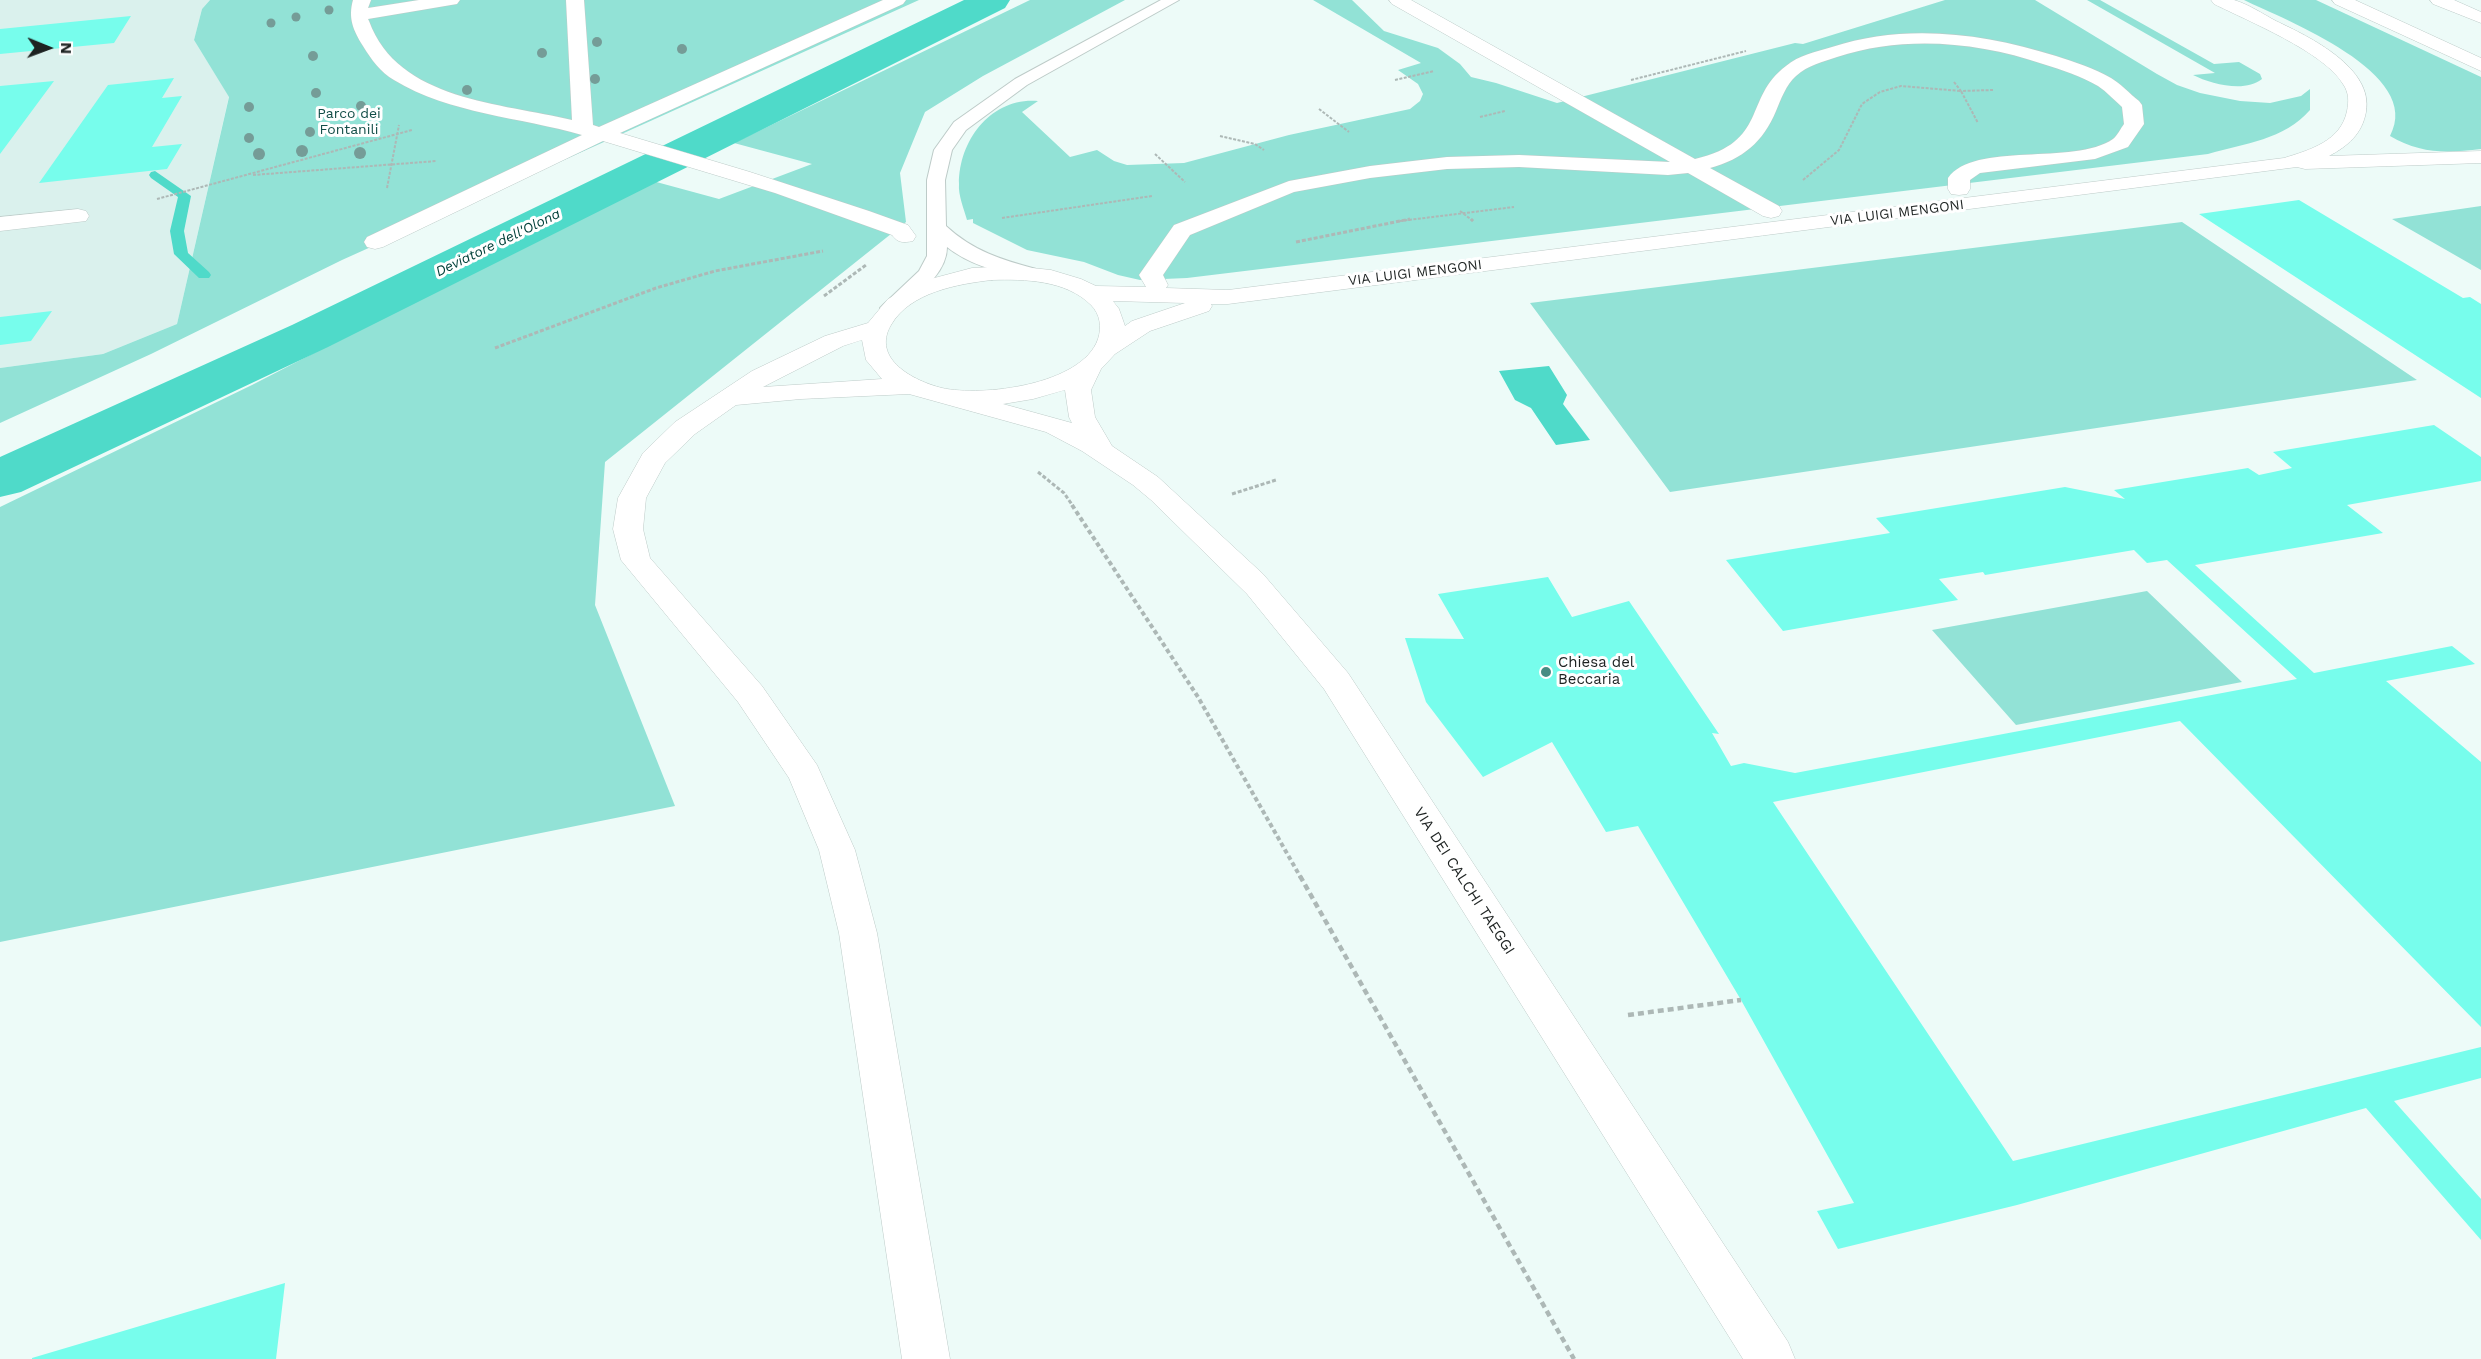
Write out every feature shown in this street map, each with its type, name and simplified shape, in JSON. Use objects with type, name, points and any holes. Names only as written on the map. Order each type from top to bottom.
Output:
[{"type":"street","points":[[451,0],[360,8],[373,49],[398,75],[432,91],[484,107],[634,143],[778,187],[900,230],[905,236]]},
{"type":"street","points":[[575,0],[591,132]]},
{"type":"street","points":[[375,242],[591,132],[897,0]]},
{"type":"street","points":[[1398,0],[1771,211]]},
{"type":"street","name":"VIA LUIGI MENGONI","points":[[1090,293],[1228,297],[2286,164],[2323,153],[2338,142],[2357,120],[2358,94],[2342,69],[2306,44],[2220,0]]},
{"type":"street","points":[[2341,0],[2481,64]]},
{"type":"street","points":[[2439,0],[2481,18]]},
{"type":"street","points":[[1156,285],[1151,275],[1182,230],[1289,187],[1370,172],[1447,163],[1520,161],[1668,170],[1692,167],[1733,153],[1758,129],[1772,95],[1796,66],[1842,48],[1882,39],[1920,37],[1984,43],[2032,53],[2105,82],[2132,105],[2134,124],[2121,143],[2088,155],[1974,166],[1959,178],[1959,189]]},
{"type":"street","points":[[2286,164],[2481,157]]},
{"type":"street","points":[[0,224],[78,216]]},
{"type":"street","name":"VIA DEI CALCHI TAEGGI","points":[[1100,450],[1082,417],[1078,390],[1099,357],[1113,328],[1108,310],[1090,293],[1063,280],[1029,273],[990,273],[953,279],[918,291],[891,308],[876,328],[873,349],[884,369],[908,386],[1058,426],[1100,450],[1151,485],[1256,585],[1336,681],[1771,1359]]},
{"type":"street","name":"VIA LUIGI MENGONI","points":[[1099,357],[1141,326],[1228,297]]},
{"type":"street","points":[[876,328],[824,346],[761,376],[685,428],[653,459],[632,498],[628,529],[636,561],[750,694],[805,774],[837,850],[858,933],[926,1359]]},
{"type":"street","name":"VIA DEI CALCHI TAEGGI","points":[[944,396],[986,398],[1028,393],[1063,382],[1099,357]]},
{"type":"street","points":[[728,398],[801,391],[908,386]]},
{"type":"lane","points":[[891,308],[927,274],[937,256],[936,180],[943,150],[960,126],[1021,82],[1172,0]]},
{"type":"lane","points":[[938,229],[956,247],[987,263],[1029,273]]},
{"type":"path","points":[[375,242],[408,80]]},
{"type":"path","points":[[157,199],[397,134],[484,107]]},
{"type":"path","points":[[1220,136],[1255,144],[1265,151]]},
{"type":"path","points":[[1155,154],[1191,188]]},
{"type":"path","points":[[241,176],[447,160]]},
{"type":"path","points":[[495,348],[656,288],[715,271],[905,236]]},
{"type":"path","points":[[1030,466],[1064,493],[1198,697],[1574,1359]]},
{"type":"path","points":[[1222,497],[1276,480]]},
{"type":"path","points":[[1628,1015],[1741,1000]]},
{"type":"shaded area","points":[[0,0],[210,0],[202,9],[194,40],[229,96],[177,324],[103,354],[0,368]]},
{"type":"shaded area","points":[[1549,366],[1567,395],[1563,404],[1590,440],[1556,445],[1531,408],[1515,400],[1499,371]]},
{"type":"green space","name":"Parco dei Fontanili","points":[[210,0],[919,0],[342,260],[151,354],[0,423],[0,368],[103,354],[177,324],[229,97],[194,40],[202,9]]},
{"type":"green space","points":[[1030,0],[1125,0],[983,76],[925,112],[900,173],[906,222],[605,462],[595,605],[675,806],[0,942],[0,507],[252,385],[649,180],[719,199],[812,164],[734,143]]},
{"type":"green space","points":[[1313,0],[1352,0],[1384,31],[1438,48],[1460,64],[1471,77],[1557,103],[1795,43],[1803,44],[1945,0],[2035,0],[2177,85],[2200,93],[2240,101],[2270,103],[2301,96],[2310,89],[2310,110],[2300,120],[2276,134],[2208,154],[1187,278],[1140,280],[1118,275],[1084,262],[1027,250],[973,223],[973,219],[967,220],[959,188],[965,151],[981,124],[1006,106],[1021,102],[1038,101],[1022,112],[1070,157],[1097,150],[1114,161],[1127,165],[1184,163],[1289,135],[1410,109],[1420,101],[1423,94],[1418,84],[1398,70],[1421,63]]},
{"type":"green space","points":[[2087,0],[2100,0],[2214,64],[2239,62],[2260,74],[2262,79],[2247,86],[2228,86],[2193,75],[2215,73]]},
{"type":"green space","points":[[2244,0],[2316,0],[2481,77],[2481,149],[2434,151],[2412,146],[2390,136],[2395,113],[2388,91],[2370,71],[2346,52],[2317,35]]},
{"type":"green space","points":[[2481,206],[2481,270],[2392,219]]},
{"type":"green space","points":[[2182,222],[2417,380],[1670,492],[1530,303]]},
{"type":"green space","points":[[2147,591],[2242,682],[2016,725],[1932,630]]},
{"type":"building","points":[[131,16],[114,43],[0,54],[0,29]]},
{"type":"building","points":[[174,78],[162,98],[182,96],[152,147],[182,144],[167,169],[39,183],[108,85]]},
{"type":"building","points":[[54,81],[0,154],[0,86]]},
{"type":"building","points":[[2299,200],[2463,298],[2470,297],[2481,304],[2481,398],[2199,214]]},
{"type":"building","points":[[52,311],[31,341],[0,345],[0,317]]},
{"type":"building","points":[[2434,425],[2481,457],[2481,481],[2347,505],[2383,533],[2195,565],[2314,673],[2452,646],[2475,664],[2386,681],[2481,762],[2481,1027],[2180,721],[1773,802],[2013,1161],[2481,1047],[2481,1078],[2394,1101],[2481,1199],[2481,1240],[2366,1108],[2017,1205],[1838,1249],[1817,1211],[1854,1203],[1741,1000],[1638,826],[1606,832],[1552,742],[1483,777],[1426,702],[1405,638],[1464,639],[1438,594],[1548,577],[1572,617],[1629,601],[1719,734],[1712,733],[1731,766],[1744,763],[1795,773],[2297,679],[2167,560],[2147,563],[2134,550],[1985,575],[1983,572],[1939,579],[1958,600],[1783,631],[1726,560],[1890,533],[1876,518],[2065,487],[2125,499],[2114,490],[2248,468],[2259,475],[2292,468],[2273,452]]},
{"type":"building","points":[[285,1283],[276,1359],[32,1359],[32,1358]]},
{"type":"waterway","name":"Deviatore dell'Olona","points":[[0,479],[310,336],[992,0]]},
{"type":"waterway","points":[[155,175],[185,196],[177,231],[181,254],[204,275]]},
{"type":"place","name":"Chiesa del Beccaria","points":[[1546,672]]}]
